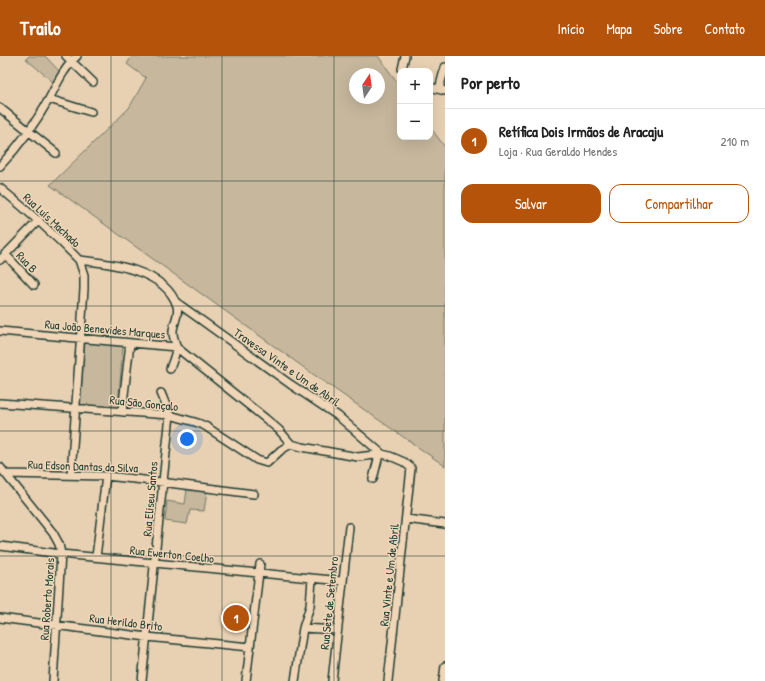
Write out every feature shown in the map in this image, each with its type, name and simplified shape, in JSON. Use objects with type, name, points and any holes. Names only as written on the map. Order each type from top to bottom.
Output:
[{"type":"street","points":[[0,166],[29,132],[49,99],[69,59],[77,56]]},
{"type":"street","points":[[402,68],[405,56]]},
{"type":"street","points":[[69,59],[93,82]]},
{"type":"street","points":[[442,90],[445,67]]},
{"type":"street","points":[[49,99],[91,112]]},
{"type":"street","points":[[0,108],[56,153]]},
{"type":"street","name":"Rua Luís Machado","points":[[0,188],[58,237],[79,260],[109,263],[144,274],[155,279],[162,285],[176,302]]},
{"type":"street","points":[[3,257],[39,220]]},
{"type":"street","name":"Rua B","points":[[3,257],[34,285]]},
{"type":"street","points":[[71,475],[84,281],[82,267],[79,260]]},
{"type":"street","points":[[170,370],[176,347],[173,333],[178,309],[176,302]]},
{"type":"street","name":"Travessa Vinte e Um de Abril","points":[[176,302],[290,384],[338,416],[356,430],[381,455]]},
{"type":"street","name":"Rua João Benevides Marques","points":[[0,331],[176,347],[266,419],[279,430],[291,444]]},
{"type":"street","points":[[122,412],[130,343]]},
{"type":"street","points":[[161,393],[170,415]]},
{"type":"street","name":"Rua São Gonçalo","points":[[0,403],[170,415],[205,426],[257,460],[267,463],[291,444]]},
{"type":"street","name":"Rua Eliseu Santos","points":[[142,681],[170,415]]},
{"type":"street","points":[[291,444],[358,456],[381,455],[373,480]]},
{"type":"street","name":"Rua Vinte e Um de Abril","points":[[381,455],[404,462],[410,466],[411,470],[388,681]]},
{"type":"street","name":"Rua Roberto Morais","points":[[0,467],[53,533],[59,544],[61,554],[53,681]]},
{"type":"street","name":"Rua Edson Dantas da Silva","points":[[6,474],[106,476],[254,494]]},
{"type":"street","points":[[96,557],[106,476]]},
{"type":"street","points":[[406,518],[445,524]]},
{"type":"street","name":"Rua Sete de Setembro","points":[[332,681],[349,527]]},
{"type":"street","name":"Rua Ewerton Coelho","points":[[0,546],[155,564],[342,581]]},
{"type":"street","points":[[246,681],[260,564]]},
{"type":"street","points":[[295,681],[303,628],[310,606],[312,579]]},
{"type":"street","name":"Rua Herildo Brito","points":[[0,618],[250,647]]},
{"type":"street","points":[[303,628],[337,630]]},
{"type":"street","points":[[443,681],[445,666]]},
{"type":"shaded area","points":[[29,56],[45,56],[60,72],[53,82],[26,59]]},
{"type":"shaded area","points":[[132,56],[378,56],[397,82],[397,140],[433,140],[433,131],[445,147],[445,466],[310,372],[50,185],[129,108],[146,78],[127,64]]},
{"type":"shaded area","points":[[85,342],[123,345],[118,408],[80,405]]},
{"type":"shaded area","points":[[187,489],[207,491],[204,511],[190,510],[187,524],[165,521],[167,501],[185,504]]},
{"type":"place","name":"Retífica Dois Irmãos de Aracaju","points":[[236,618]]}]
